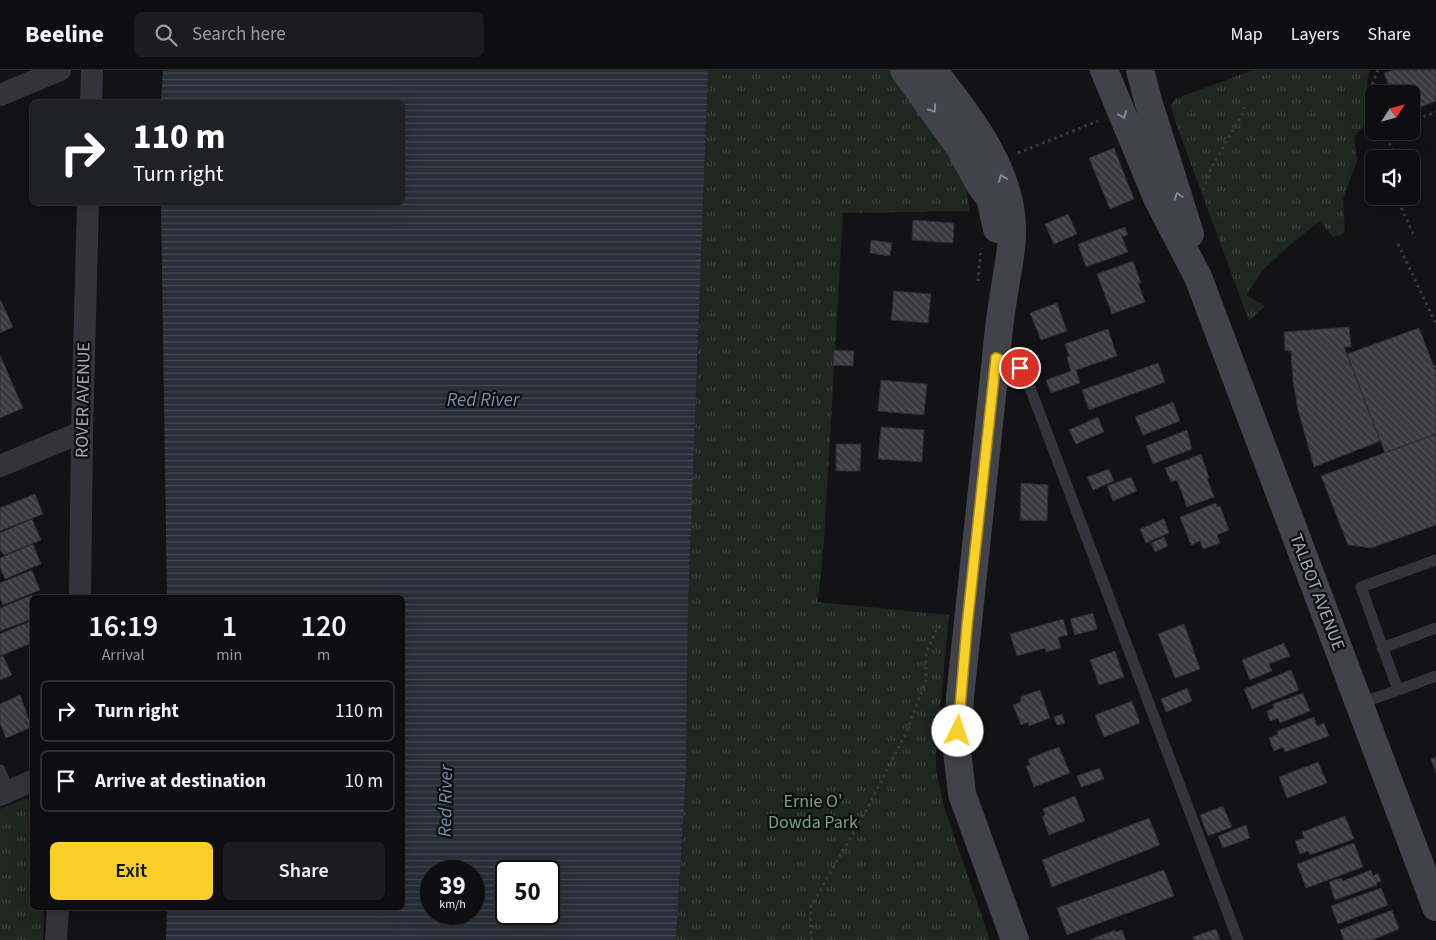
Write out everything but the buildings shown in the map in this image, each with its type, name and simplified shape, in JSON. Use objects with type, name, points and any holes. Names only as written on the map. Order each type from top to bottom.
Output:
[{"type":"main road","points":[[904,70],[960,148],[980,185],[990,198],[998,231],[991,292],[996,358],[962,679],[957,751],[964,801],[1015,940]]},
{"type":"main road","points":[[933,70],[959,103],[992,156],[1007,194],[1013,237],[991,292]]},
{"type":"main road","points":[[1104,70],[1158,198],[1198,277]]},
{"type":"main road","points":[[1140,70],[1188,226],[1195,252],[1198,277]]},
{"type":"main road","name":"TALBOT AVENUE","points":[[1198,277],[1436,907]]},
{"type":"street","points":[[0,95],[60,70]]},
{"type":"street","points":[[91,100],[92,70]]},
{"type":"street","name":"ROVER AVENUE","points":[[80,595],[88,205]]},
{"type":"street","points":[[0,466],[82,432]]},
{"type":"street","points":[[4,793],[30,782]]},
{"type":"street","points":[[56,940],[58,910]]},
{"type":"lane","points":[[996,358],[1023,370],[1238,940]]},
{"type":"lane","points":[[1398,690],[1361,587],[1436,560]]},
{"type":"lane","points":[[1382,648],[1436,628]]},
{"type":"lane","points":[[1360,704],[1436,676]]},
{"type":"lane","points":[[0,770],[4,793]]},
{"type":"path","points":[[1372,85],[1378,70]]},
{"type":"path","points":[[1200,194],[1211,168],[1242,114],[1245,103]]},
{"type":"path","points":[[1420,118],[1436,112]]},
{"type":"path","points":[[1015,154],[1093,122],[1106,119]]},
{"type":"path","points":[[1400,205],[1414,238]]},
{"type":"path","points":[[982,239],[991,292]]},
{"type":"path","points":[[1398,244],[1436,324]]},
{"type":"path","points":[[812,940],[810,924],[811,906],[867,809],[907,731],[926,680],[926,652],[938,627],[948,623]]},
{"type":"green space","name":"Ernie O' Dowda Park","points":[[708,70],[889,70],[939,136],[961,174],[967,193],[969,211],[843,213],[824,541],[818,602],[949,615],[936,770],[944,807],[990,940],[676,940],[686,769],[688,609]]},
{"type":"green space","points":[[1253,70],[1370,70],[1367,85],[1365,85],[1365,126],[1354,136],[1357,161],[1343,199],[1345,232],[1333,237],[1320,221],[1291,244],[1263,270],[1246,295],[1264,305],[1249,321],[1174,118],[1171,106],[1175,99]]},
{"type":"green space","points":[[24,799],[30,800],[30,910],[44,910],[43,940],[0,940],[0,809]]},
{"type":"water","name":"Red River","points":[[163,70],[708,70],[688,609],[686,769],[676,940],[166,940],[167,910],[405,910],[405,595],[167,595],[161,205],[405,205],[405,100],[161,100]]},
{"type":"route","points":[[958,731],[967,626],[996,358],[1020,368]]}]
